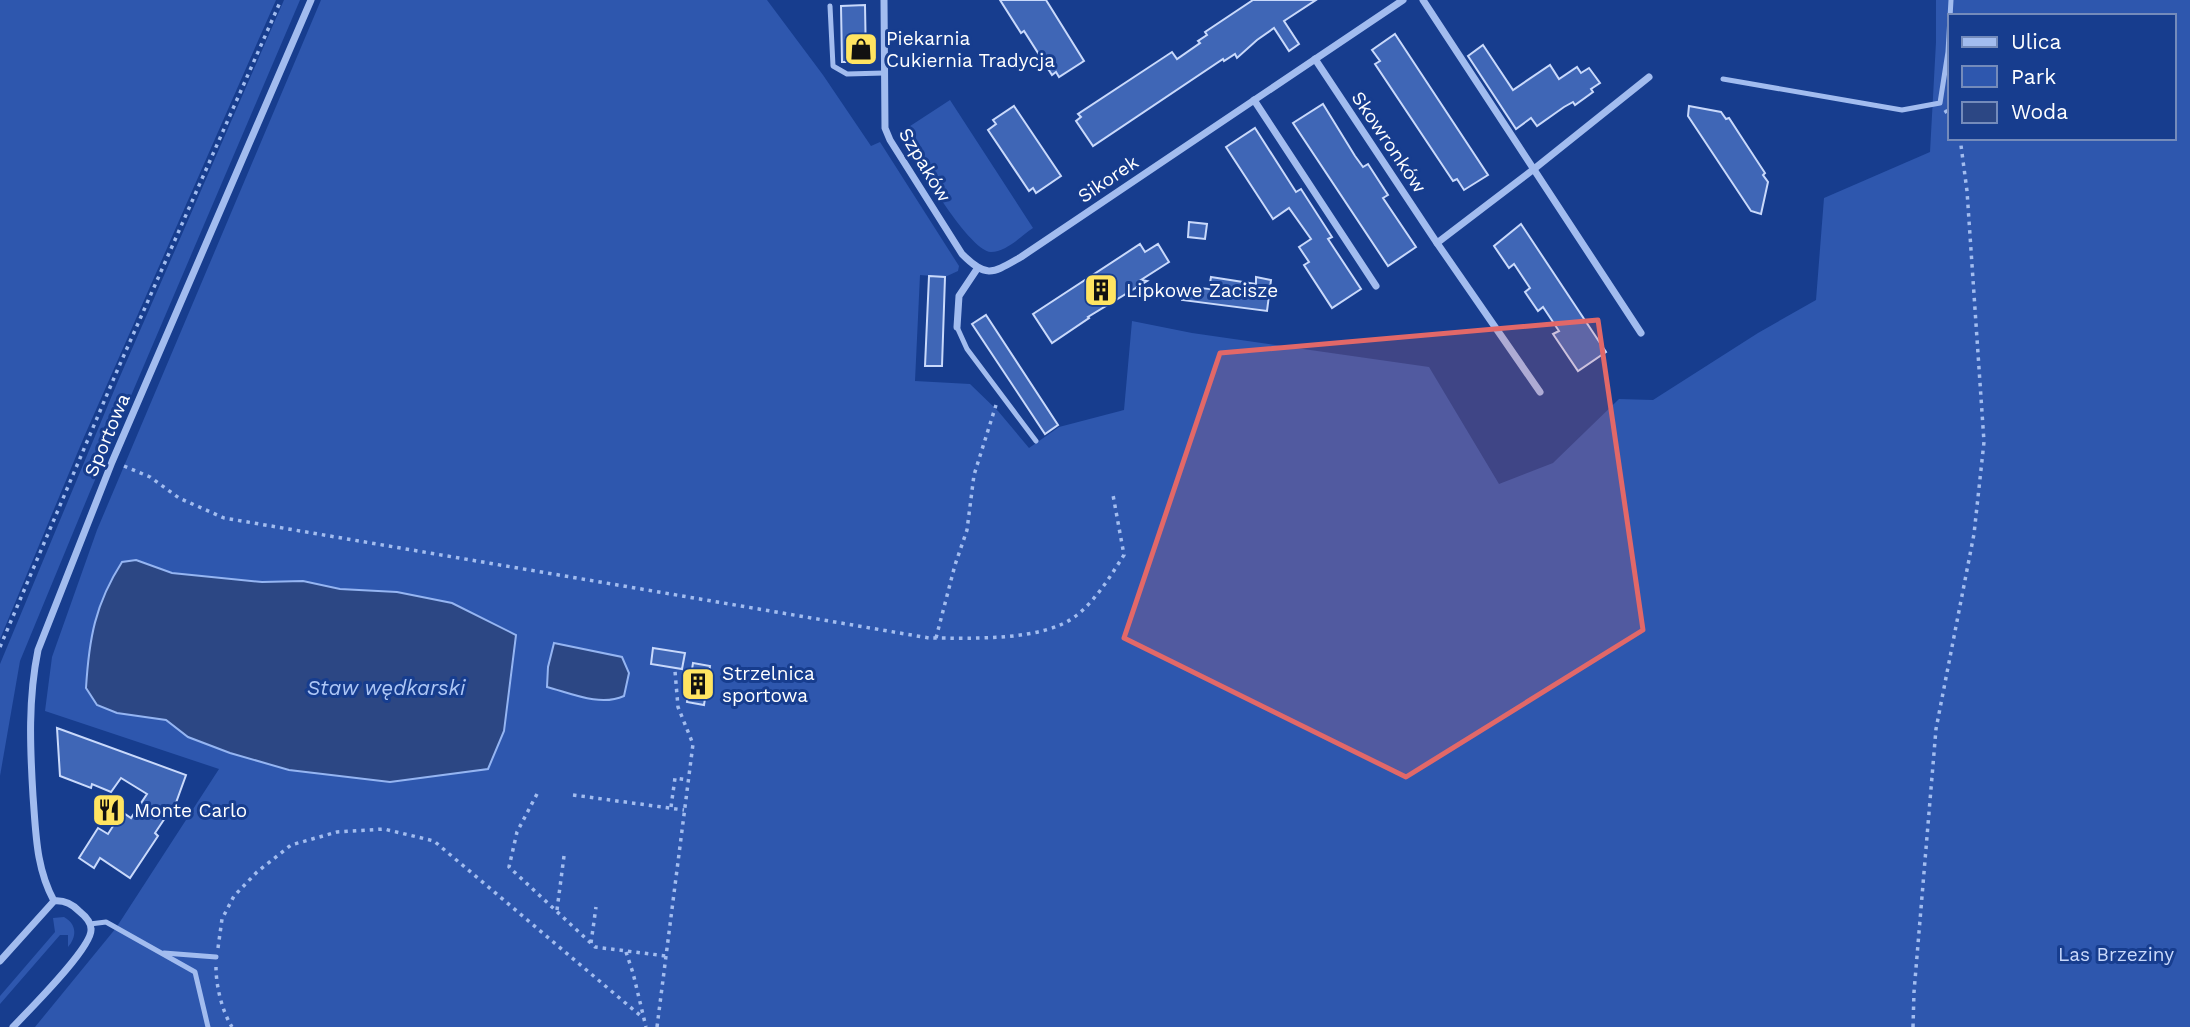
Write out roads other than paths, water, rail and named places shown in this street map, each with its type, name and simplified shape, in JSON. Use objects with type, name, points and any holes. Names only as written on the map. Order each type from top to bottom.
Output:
[{"type":"street","name":"Sportowa","points":[[54,901],[45,884],[36,853],[30,745],[32,678],[38,650],[112,461],[311,0]]},
{"type":"street","name":"Szpaków","points":[[884,0],[886,128],[890,140],[962,254],[976,269]]},
{"type":"street","name":"Sikorek","points":[[976,269],[997,271],[1021,257],[1403,0]]},
{"type":"street","points":[[1423,0],[1641,333]]},
{"type":"street","name":"Skowronków","points":[[1315,59],[1539,392]]},
{"type":"street","points":[[1437,243],[1649,78]]},
{"type":"street","points":[[1254,100],[1376,286]]},
{"type":"street","points":[[957,327],[959,296],[976,269]]},
{"type":"street","points":[[0,961],[54,901],[75,906],[90,924],[91,932],[83,949],[13,1027]]},
{"type":"lane","points":[[830,6],[832,66],[847,74],[884,74]]},
{"type":"lane","points":[[1723,79],[1902,110],[1940,103],[1948,52]]},
{"type":"lane","points":[[957,327],[967,349],[1036,441]]},
{"type":"lane","points":[[90,924],[106,922],[195,972],[208,1027]]},
{"type":"lane","points":[[161,953],[216,957]]},
{"type":"water","name":"Staw wędkarski","points":[[136,560],[172,573],[262,582],[303,581],[340,589],[397,592],[452,603],[516,635],[504,731],[488,769],[390,782],[289,770],[230,753],[188,737],[166,720],[117,713],[97,705],[86,688],[95,622],[105,593],[122,562]]},
{"type":"water","points":[[554,643],[622,657],[629,673],[624,696],[595,700],[547,687],[548,667]]},
{"type":"place","name":"Piekarnia Cukiernia Tradycja","points":[[861,49]]},
{"type":"place","name":"Lipkowe Zacisze","points":[[1101,290]]},
{"type":"place","name":"Strzelnica sportowa","points":[[698,684]]},
{"type":"place","name":"Monte Carlo","points":[[109,810]]},
{"type":"park label","name":"Las Brzeziny","points":[[2116,954]]}]
